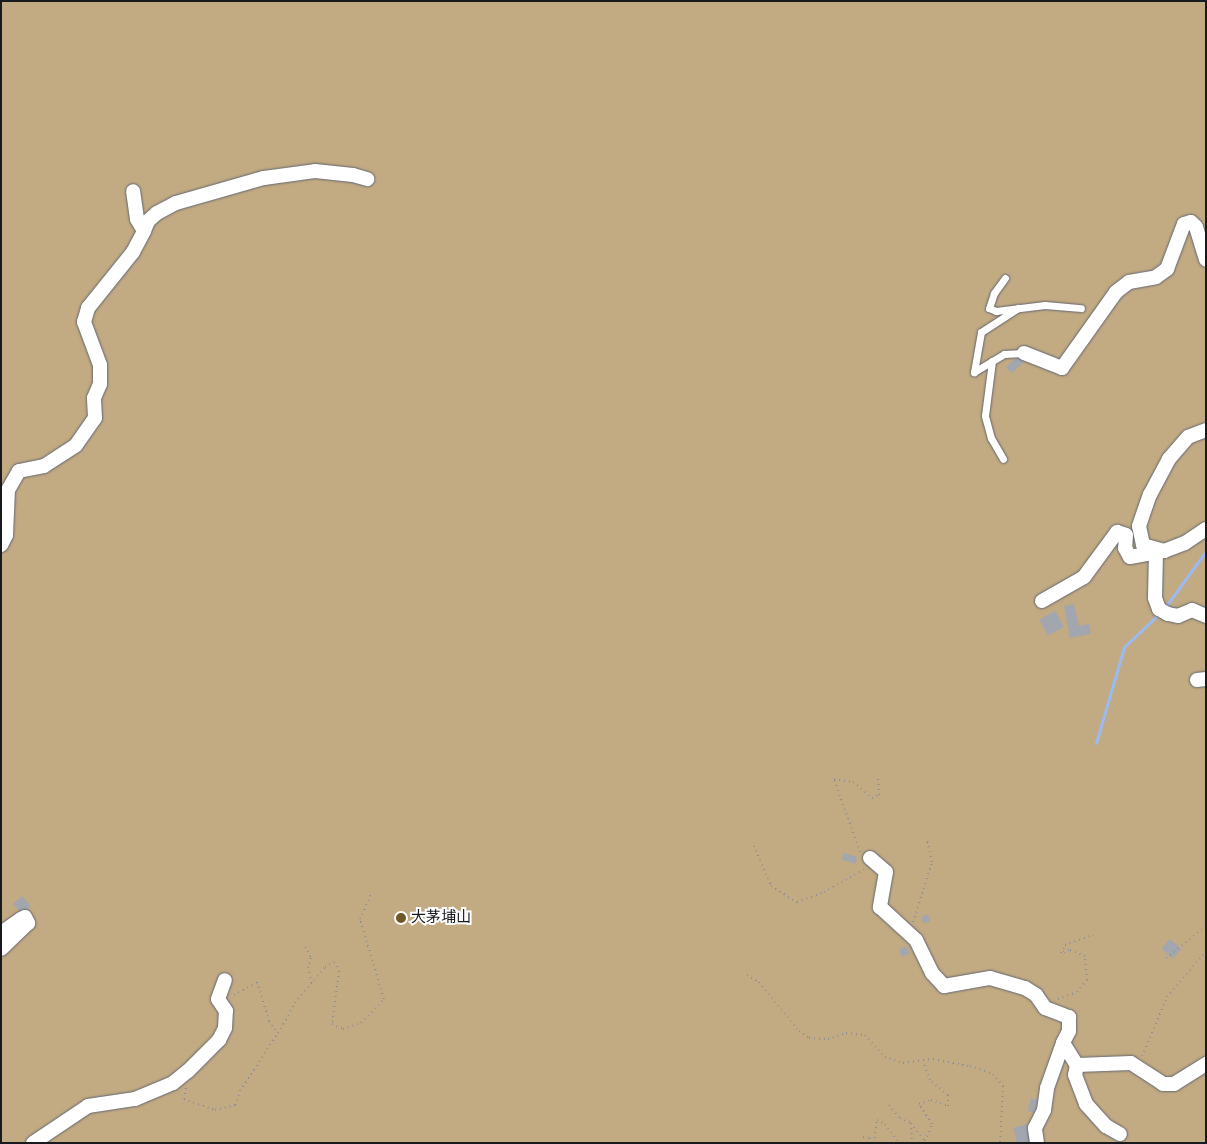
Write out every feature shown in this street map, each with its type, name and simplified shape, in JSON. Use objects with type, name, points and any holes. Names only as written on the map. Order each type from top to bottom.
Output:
[{"type":"street","points":[[1,545],[6,535],[8,490],[19,471],[44,466],[76,445],[95,418],[94,398],[100,384],[100,365],[84,322],[88,308],[133,252],[148,221],[157,213],[176,204],[264,178],[315,171],[353,175],[367,180]]},
{"type":"street","points":[[133,192],[137,219],[144,231]]},
{"type":"street","points":[[1024,352],[1062,368],[1116,292],[1130,282],[1156,277],[1167,269],[1184,224],[1190,222],[1196,227],[1206,260]]},
{"type":"street","points":[[1160,552],[1144,545],[1139,526],[1150,494],[1169,459],[1188,437],[1206,430]]},
{"type":"street","points":[[1042,601],[1084,577],[1117,532],[1126,535],[1126,548],[1130,557],[1160,552],[1185,543],[1206,529]]},
{"type":"street","points":[[1160,552],[1155,598],[1164,612],[1178,616],[1192,610],[1206,616]]},
{"type":"street","points":[[871,860],[886,872],[880,907],[911,936],[932,974],[944,986],[990,978],[1004,980],[1025,988],[1045,1008],[1069,1017],[1069,1032],[1063,1043],[1047,1088],[1044,1110],[1034,1128],[1037,1143]]},
{"type":"street","points":[[1,933],[20,919],[25,917],[28,922],[1,949]]},
{"type":"street","points":[[33,1143],[88,1106],[135,1099],[173,1083],[188,1071],[219,1040],[225,1028],[226,1011],[218,998],[225,980]]},
{"type":"street","points":[[1063,1043],[1076,1065],[1075,1075],[1086,1104],[1106,1126],[1120,1134]]},
{"type":"street","points":[[1076,1065],[1115,1063],[1136,1065],[1163,1084],[1174,1084],[1206,1064]]},
{"type":"lane","points":[[1005,278],[994,293],[989,308],[996,311],[1046,305],[1081,308]]},
{"type":"lane","points":[[1018,308],[981,332],[974,372],[1004,354],[1024,352]]},
{"type":"lane","points":[[992,361],[985,416],[991,438],[1002,459]]},
{"type":"path","points":[[754,846],[771,886],[797,902],[852,878],[871,860],[860,852],[834,779],[853,782],[872,798],[879,794],[878,776]]},
{"type":"path","points":[[911,936],[914,916],[932,862],[927,840]]},
{"type":"path","points":[[188,1071],[184,1099],[215,1110],[235,1105],[240,1091],[278,1033],[294,1003],[326,967],[334,962],[339,971],[332,1024],[343,1029],[361,1024],[384,999],[360,919],[370,894]]},
{"type":"path","points":[[1166,958],[1206,926]]},
{"type":"path","points":[[1041,1003],[1077,992],[1087,980],[1085,956],[1069,950],[1061,953],[1065,945],[1093,935]]},
{"type":"path","points":[[305,947],[312,958],[308,966],[312,985]]},
{"type":"path","points":[[1136,1065],[1146,1052],[1167,997],[1206,951]]},
{"type":"path","points":[[747,975],[759,982],[798,1031],[809,1038],[828,1039],[846,1033],[865,1035],[885,1057],[903,1064],[933,1059],[970,1066],[993,1074],[1003,1086],[1000,1143]]},
{"type":"path","points":[[218,998],[238,994],[256,982],[269,1021],[278,1033]]},
{"type":"path","points":[[889,1105],[900,1118],[911,1123],[925,1141],[932,1124],[920,1104],[931,1100],[948,1106],[948,1095],[930,1080],[923,1061]]},
{"type":"path","points":[[873,1143],[877,1120],[884,1124],[900,1143]]},
{"type":"path","points":[[911,1123],[912,1143]]},
{"type":"path","points":[[863,1137],[870,1138],[873,1143]]},
{"type":"shaded area","points":[[1,1],[1206,1],[1206,1143],[1,1143]]},
{"type":"building","points":[[1019,356],[1024,362],[1011,373],[1006,367]]},
{"type":"building","points":[[1074,604],[1079,626],[1089,624],[1091,634],[1070,638],[1064,606]]},
{"type":"building","points":[[1055,611],[1064,627],[1048,635],[1039,620]]},
{"type":"building","points":[[844,853],[857,857],[855,864],[842,860]]},
{"type":"building","points":[[22,896],[31,906],[22,914],[13,904]]},
{"type":"building","points":[[926,915],[930,919],[926,923],[922,919]]},
{"type":"building","points":[[1170,939],[1181,949],[1172,959],[1161,949]]},
{"type":"building","points":[[906,946],[910,953],[902,957],[899,950]]},
{"type":"building","points":[[1031,1098],[1038,1100],[1034,1113],[1028,1111]]},
{"type":"building","points":[[1027,1124],[1032,1143],[1017,1143],[1013,1128]]},
{"type":"waterway","points":[[1164,609],[1206,551]]},
{"type":"waterway","points":[[1096,743],[1124,647],[1160,613]]},
{"type":"place","name":"大茅埔山","points":[[401,918]]}]
